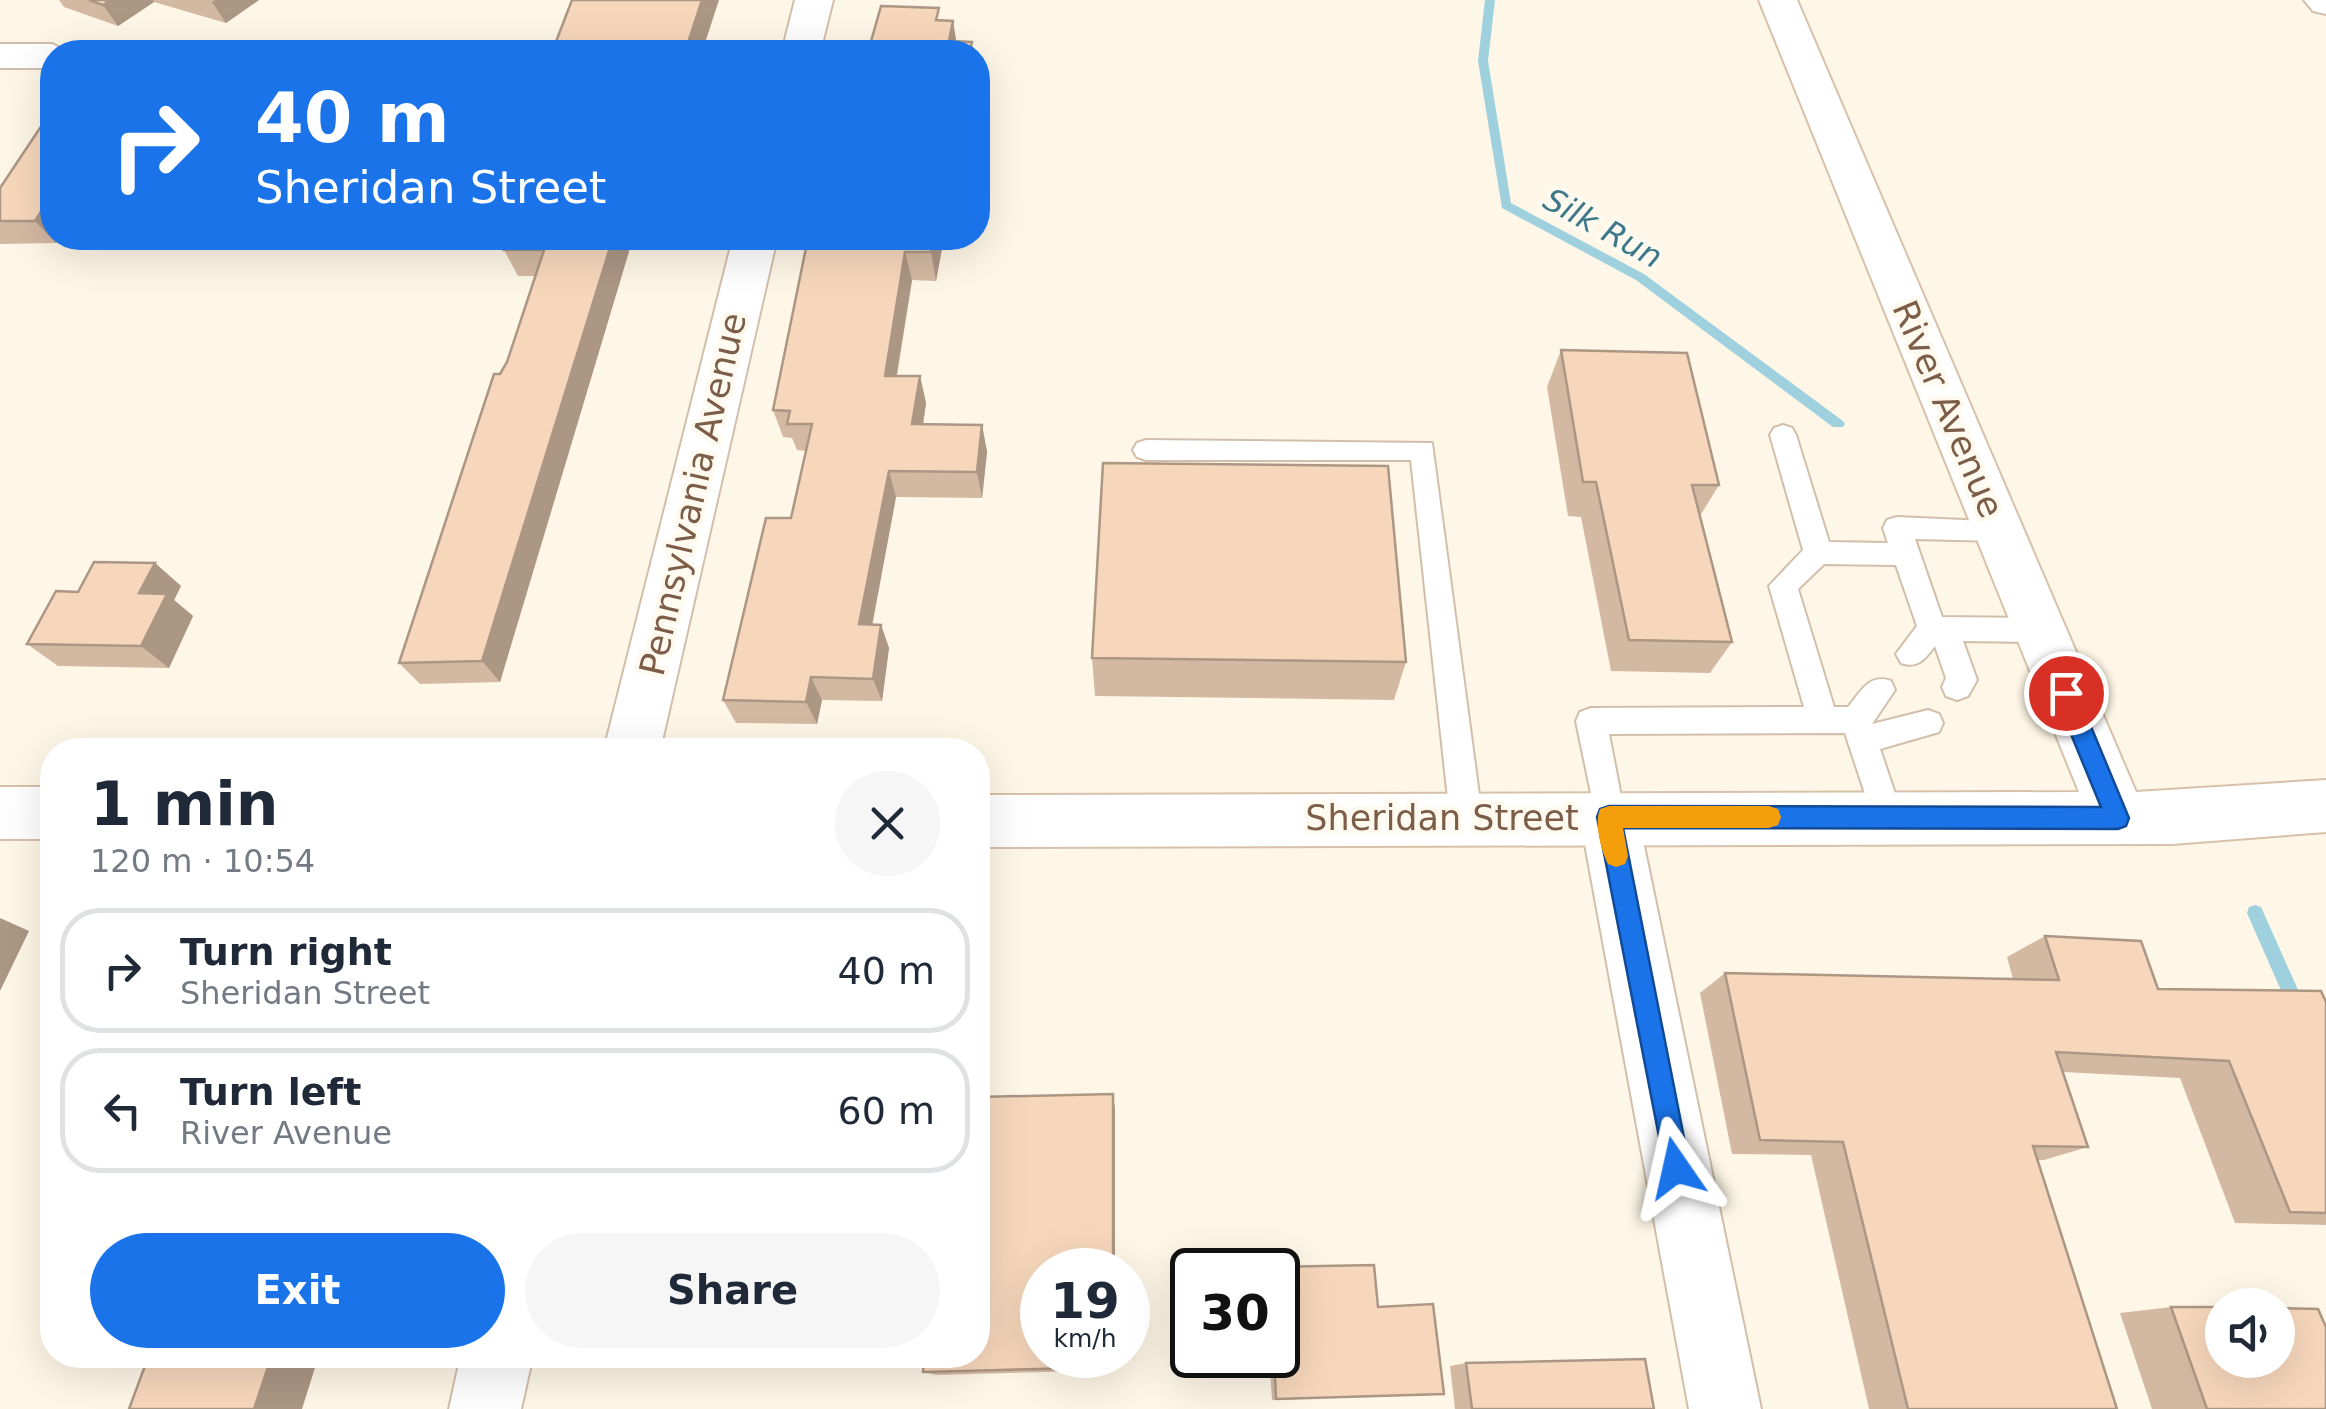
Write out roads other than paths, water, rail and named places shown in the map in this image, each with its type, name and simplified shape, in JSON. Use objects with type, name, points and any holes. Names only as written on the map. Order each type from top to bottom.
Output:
[{"type":"street","points":[[804,40],[814,0]]},
{"type":"street","name":"River Avenue","points":[[1778,0],[2118,818]]},
{"type":"street","points":[[0,56],[40,56]]},
{"type":"street","name":"Pennsylvania Avenue","points":[[635,738],[751,250]]},
{"type":"street","name":"Sheridan Street","points":[[990,821],[2172,818],[2326,806]]},
{"type":"street","points":[[0,813],[40,813]]},
{"type":"street","points":[[1609,817],[1724,1409]]},
{"type":"street","points":[[485,1409],[494,1368]]},
{"type":"lane","points":[[1783,435],[1818,553]]},
{"type":"lane","points":[[1146,450],[1423,450],[1466,817]]},
{"type":"lane","points":[[1957,687],[1962,680],[1897,528],[1998,530]]},
{"type":"lane","points":[[1823,721],[1783,586],[1818,553],[1906,554]]},
{"type":"lane","points":[[1911,654],[1938,629],[2040,630]]},
{"type":"lane","points":[[1880,690],[1859,730],[1887,817]]},
{"type":"lane","points":[[1609,817],[1592,721],[1823,721],[1859,730],[1928,723]]},
{"type":"waterway","name":"Silk Run","points":[[1490,0],[1483,61],[1506,205],[1640,277],[1838,424]]},
{"type":"waterway","name":"Silk Run","points":[[2255,913],[2297,1007]]}]
